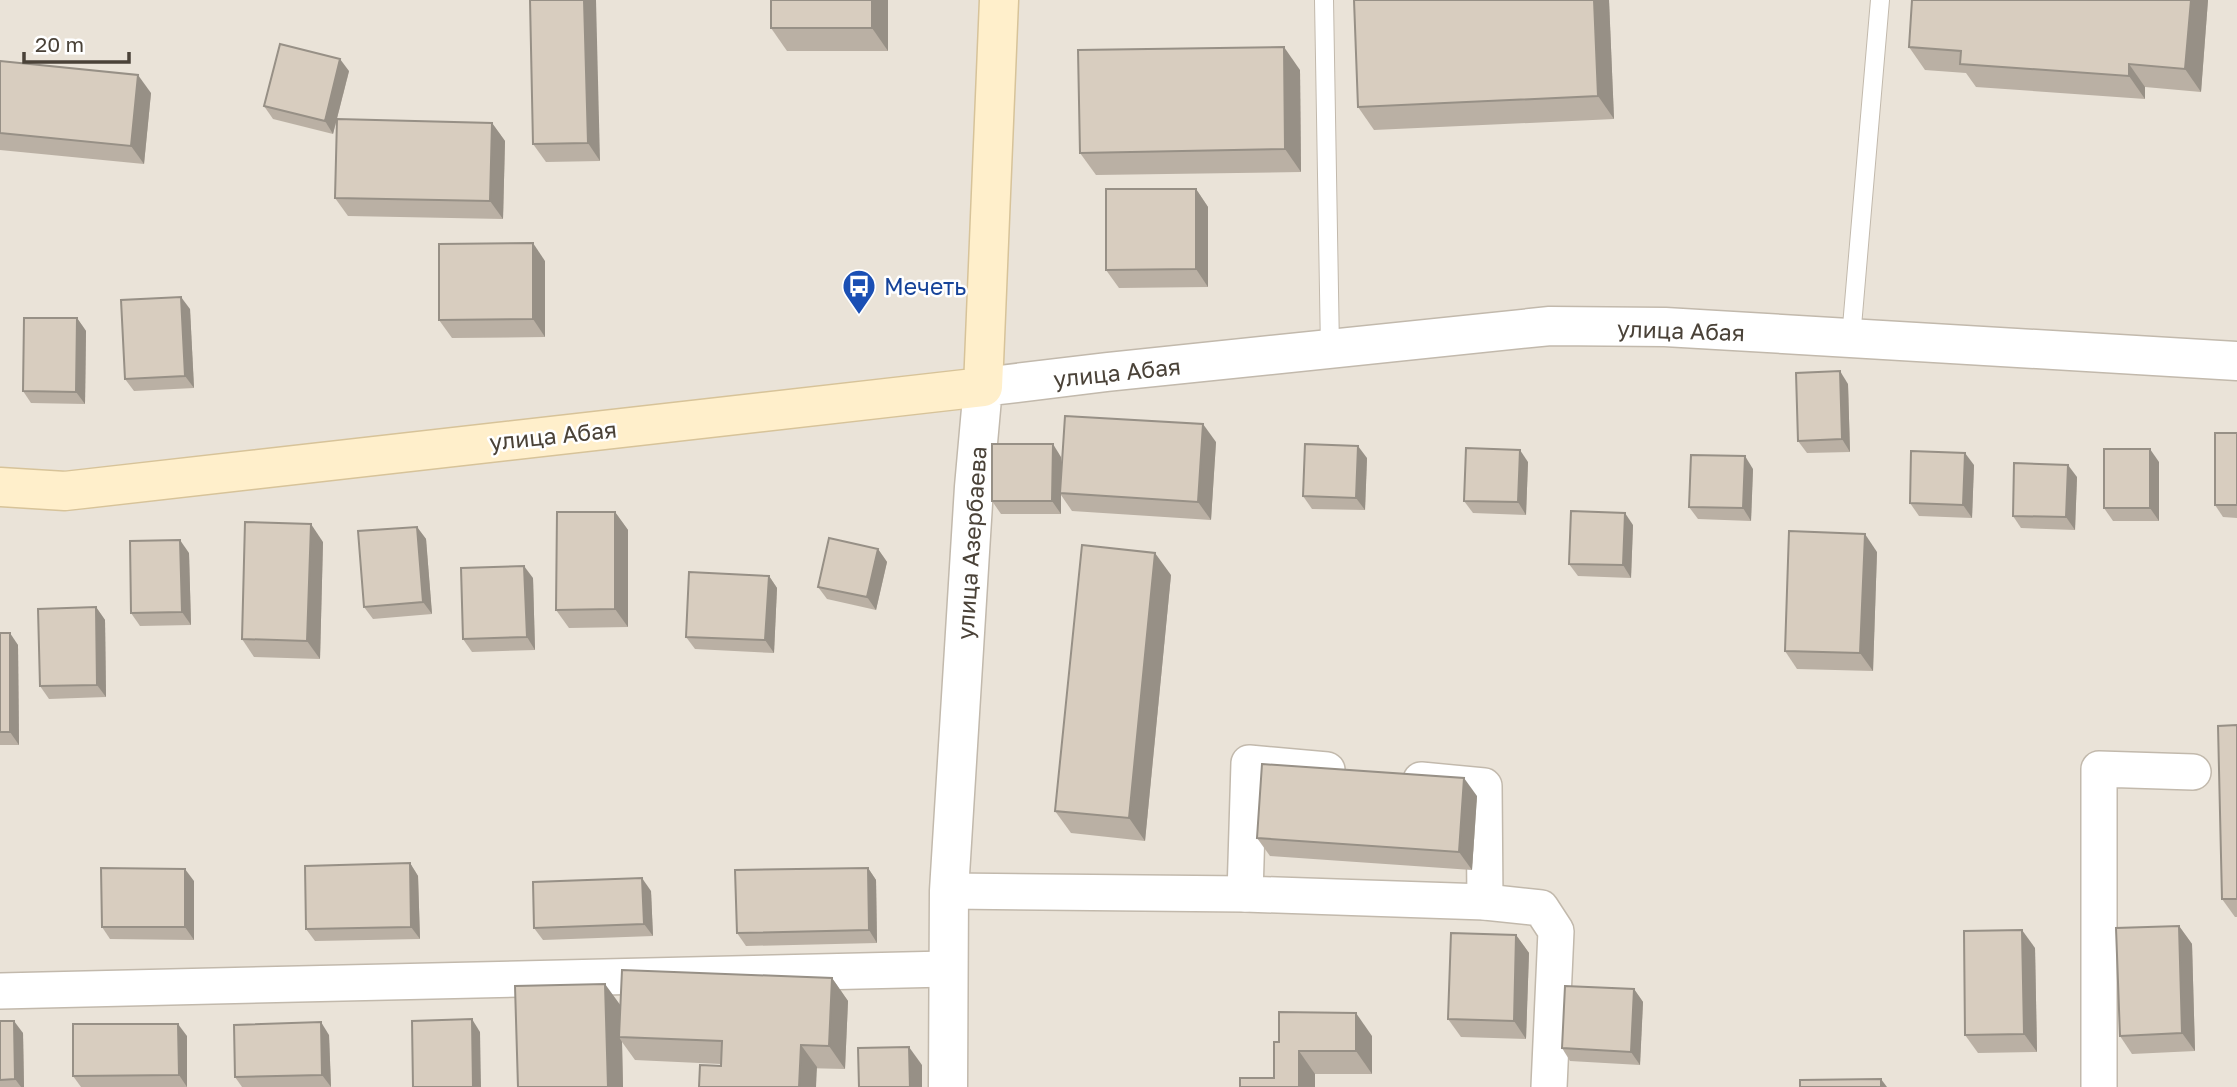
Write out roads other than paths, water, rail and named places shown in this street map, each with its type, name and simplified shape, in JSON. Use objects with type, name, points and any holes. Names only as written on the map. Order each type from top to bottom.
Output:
[{"type":"main road","name":"улица Азербаева","points":[[983,387],[999,0]]},
{"type":"main road","name":"улица Абая","points":[[0,487],[65,491],[983,387]]},
{"type":"street","name":"улица Абая","points":[[983,387],[1550,326],[1665,327],[2237,361]]},
{"type":"street","name":"улица Азербаева","points":[[948,1087],[949,891],[974,487],[983,387]]},
{"type":"street","points":[[1245,894],[1249,762],[1484,786],[1485,902]]},
{"type":"street","points":[[2099,1087],[2099,769],[2193,772]]},
{"type":"street","points":[[949,891],[1245,894],[1485,902],[1541,908],[1556,931],[1549,1087]]},
{"type":"street","points":[[0,991],[947,969]]},
{"type":"lane","points":[[1324,0],[1330,349]]},
{"type":"lane","points":[[1851,338],[1880,0]]},
{"type":"place","name":"Мечеть","points":[[859,316]]}]
